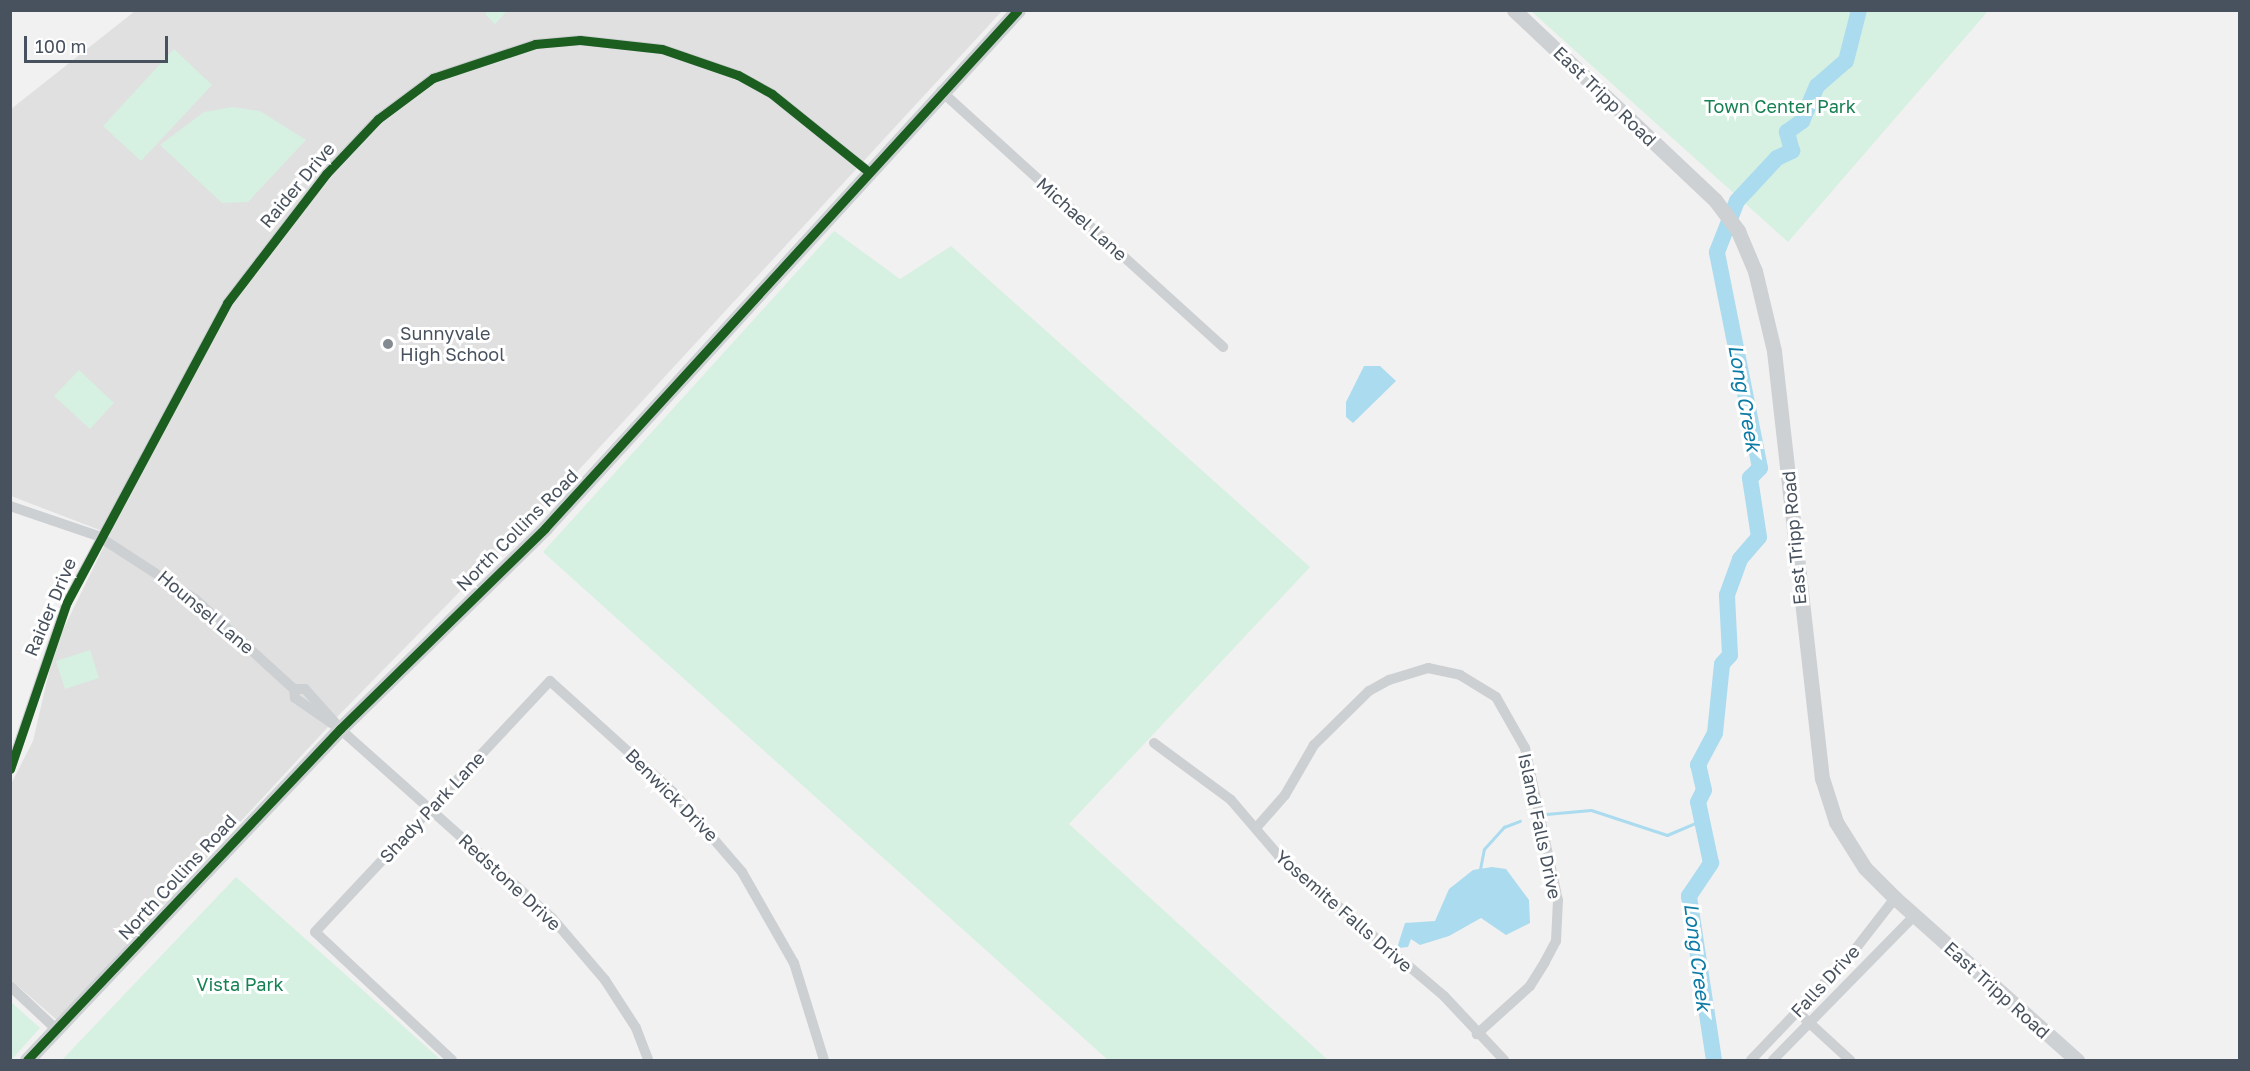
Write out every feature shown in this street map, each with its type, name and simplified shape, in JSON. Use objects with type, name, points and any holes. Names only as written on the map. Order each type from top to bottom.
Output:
[{"type":"street","name":"North Collins Road","points":[[27,1060],[340,729],[545,528],[941,91],[1018,10]]},
{"type":"street","name":"East Tripp Road","points":[[1514,10],[1719,205],[1741,237],[1755,271],[1774,351],[1822,778],[1836,822],[1865,868],[1895,898],[2077,1060]]},
{"type":"street","name":"Raider Drive","points":[[10,769],[48,643],[98,536],[227,303],[278,233],[378,119],[433,78],[535,44],[580,40],[662,49],[738,75],[772,94],[869,172]]},
{"type":"street","name":"Michael Lane","points":[[941,91],[1223,347]]},
{"type":"street","name":"Hounsel Lane","points":[[10,506],[98,536],[195,598],[294,689],[305,689],[340,729]]},
{"type":"street","name":"Island Falls Drive","points":[[1256,828],[1314,745],[1369,691],[1389,680],[1428,668],[1460,675],[1496,697],[1525,748],[1558,900],[1556,941],[1530,986],[1477,1034]]},
{"type":"street","name":"Shady Park Lane","points":[[452,1060],[315,932],[550,681]]},
{"type":"street","name":"Benwick Drive","points":[[550,681],[673,792],[735,862],[794,963],[824,1060]]},
{"type":"street","name":"Redstone Drive","points":[[340,729],[552,918],[604,980],[636,1028],[648,1060]]},
{"type":"street","name":"Yosemite Falls Drive","points":[[1154,743],[1231,800],[1327,901],[1444,996],[1477,1034],[1504,1060]]},
{"type":"street","name":"Falls Drive","points":[[1751,1060],[1850,956],[1895,898]]},
{"type":"street","name":"Falls Drive","points":[[1773,1060],[1914,916]]},
{"type":"street","points":[[10,987],[56,1029]]},
{"type":"street","points":[[1796,1011],[1850,1060]]},
{"type":"shaded area","name":"Sunnyvale High School","points":[[135,11],[1002,11],[575,474],[340,714],[57,1020],[11,980],[10,786],[33,741],[55,646],[110,534],[11,496],[11,109]]},
{"type":"green space","points":[[488,11],[507,11],[495,24],[485,14]]},
{"type":"green space","name":"Town Center Park","points":[[1531,11],[1988,11],[1788,242]]},
{"type":"green space","points":[[174,49],[212,85],[141,161],[103,126]]},
{"type":"green space","points":[[232,107],[260,111],[306,140],[248,202],[222,203],[160,145],[204,112]]},
{"type":"green space","points":[[834,231],[900,279],[951,246],[1310,567],[1069,824],[1328,1060],[1108,1060],[543,552]]},
{"type":"green space","points":[[79,370],[114,403],[90,429],[54,396]]},
{"type":"green space","points":[[90,650],[99,678],[65,689],[56,661]]},
{"type":"green space","name":"Vista Park","points":[[236,877],[440,1059],[442,1060],[62,1060]]},
{"type":"green space","points":[[11,1002],[40,1028],[11,1060]]},
{"type":"water","points":[[1364,366],[1380,366],[1396,381],[1353,423],[1346,417],[1346,402]]},
{"type":"water","points":[[1492,867],[1506,869],[1529,900],[1530,923],[1506,935],[1481,918],[1449,936],[1420,945],[1411,939],[1408,947],[1397,948],[1405,923],[1435,921],[1449,889],[1473,870]]},
{"type":"waterway","name":"Long Creek","points":[[1714,1060],[1689,896],[1711,863],[1698,802],[1704,790],[1698,765],[1715,733],[1722,664],[1730,655],[1727,595],[1740,559],[1759,537],[1750,478],[1760,468],[1717,252],[1737,201],[1777,158],[1792,151],[1787,132],[1802,121],[1817,86],[1846,61],[1859,10]]},
{"type":"waterway","points":[[1546,814],[1591,810],[1667,835],[1702,820]]},
{"type":"waterway","points":[[1480,869],[1484,849],[1504,827],[1520,821]]},
{"type":"cycle path","points":[[27,1060],[340,729],[545,528],[1018,10]]},
{"type":"cycle path","points":[[10,769],[67,602],[227,303],[326,174],[378,119],[433,78],[535,44],[580,40],[662,49],[738,75],[772,94],[869,172]]},
{"type":"place","name":"Sunnyvale High School","points":[[388,344]]}]
